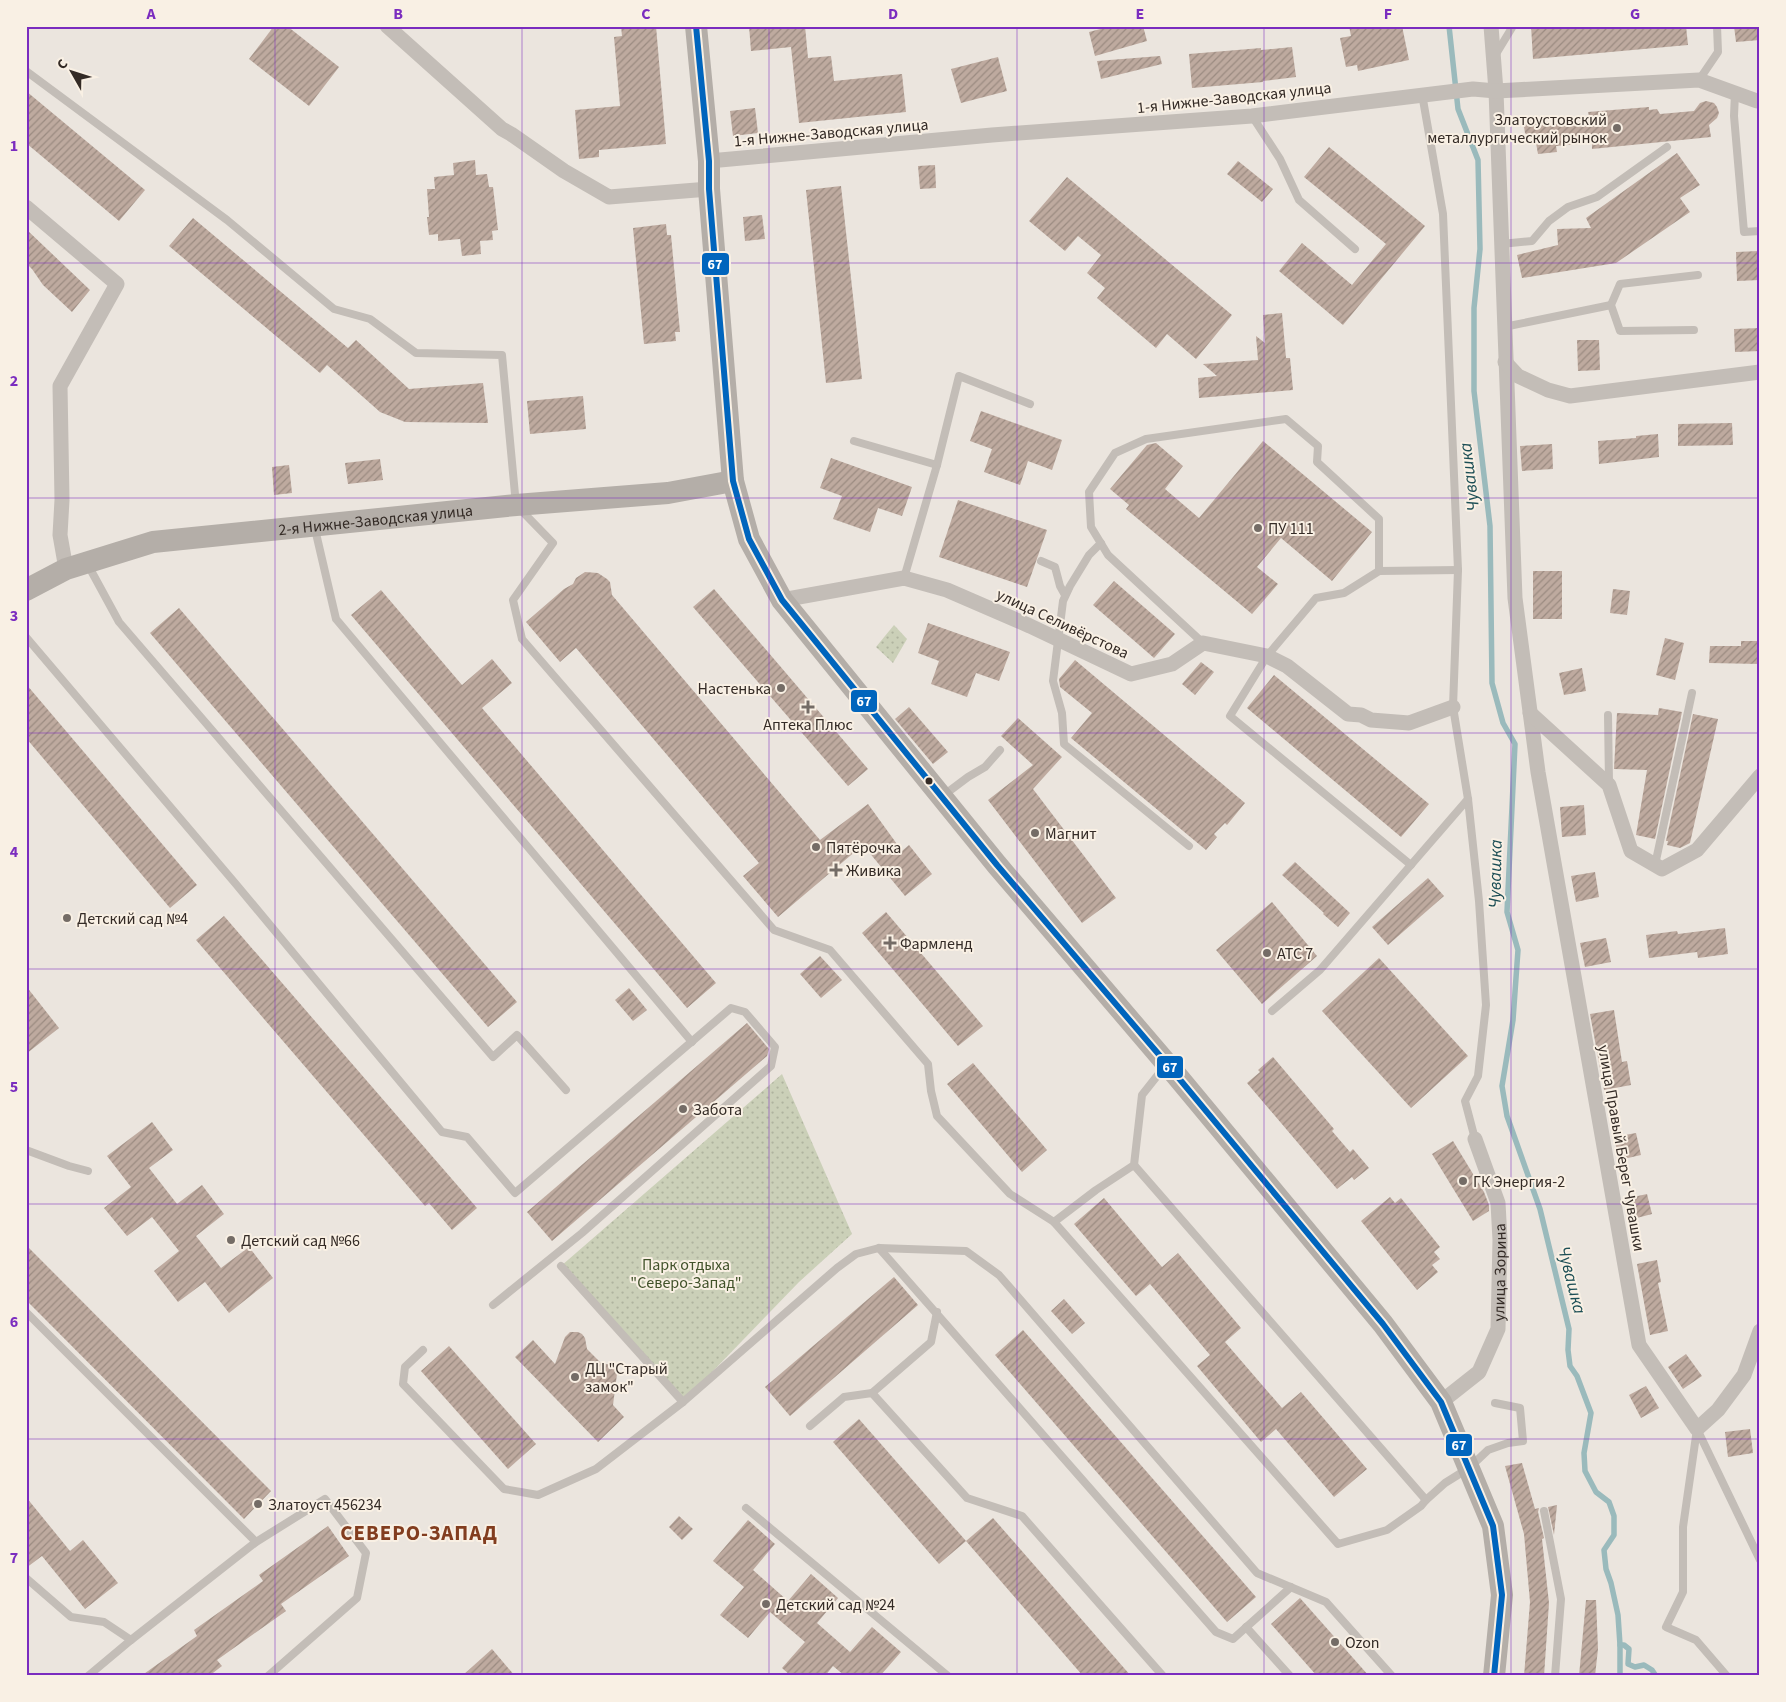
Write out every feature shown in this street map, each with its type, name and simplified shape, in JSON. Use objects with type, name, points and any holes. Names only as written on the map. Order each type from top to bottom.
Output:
[{"type":"main road","points":[[696,26],[733,481],[749,539],[782,600],[997,865],[1167,1064],[1383,1324],[1441,1402],[1493,1526],[1502,1595],[1494,1676]]},
{"type":"main road","name":"2-я Нижне-Заводская улица","points":[[26,590],[76,566],[153,542],[516,505],[668,493],[733,481]]},
{"type":"street","points":[[387,26],[502,129],[564,171],[609,197],[648,196],[709,189]]},
{"type":"street","name":"улица Правый Берег Чувашки","points":[[1491,26],[1496,91],[1500,244],[1515,598],[1538,772],[1639,1345],[1697,1428]]},
{"type":"street","name":"1-я Нижне-Заводская улица","points":[[708,161],[992,135],[1252,116],[1473,89],[1496,91],[1699,80],[1760,100]]},
{"type":"street","points":[[26,207],[117,284],[60,386],[62,500],[60,535],[76,566]]},
{"type":"street","points":[[1505,362],[1518,376],[1548,390],[1570,396],[1760,372]]},
{"type":"street","name":"улица Селивёрстова","points":[[782,600],[904,578],[946,590],[1058,639],[1131,674],[1172,664],[1203,643]]},
{"type":"street","points":[[1203,643],[1267,656],[1287,666],[1348,714],[1361,715],[1371,720],[1409,723],[1453,707]]},
{"type":"street","points":[[1530,713],[1608,785],[1632,851],[1662,869],[1697,850],[1760,776]]},
{"type":"street","name":"улица Зорина","points":[[1441,1402],[1478,1372],[1498,1329],[1500,1240],[1498,1203],[1475,1139]]},
{"type":"street","points":[[1697,1428],[1718,1410],[1744,1375],[1760,1331]]},
{"type":"lane","points":[[1493,57],[1513,26]]},
{"type":"lane","points":[[1699,80],[1718,52],[1717,26]]},
{"type":"lane","points":[[26,70],[227,220],[334,309],[370,319],[416,353],[502,355],[516,505],[553,543],[513,600],[522,639],[774,930],[830,950],[928,1064],[931,1091],[937,1116],[1010,1194],[1054,1222],[1338,1544],[1387,1530],[1421,1506],[1445,1483],[1469,1468],[1488,1450],[1508,1442],[1523,1440],[1520,1408],[1495,1403]]},
{"type":"lane","points":[[1735,93],[1734,116],[1744,232],[1760,231]]},
{"type":"lane","points":[[1422,94],[1443,214],[1458,570],[1453,707],[1468,799],[1479,901],[1486,1005],[1478,1076],[1465,1101],[1475,1139]]},
{"type":"lane","points":[[1252,116],[1280,159],[1299,200],[1355,249]]},
{"type":"lane","points":[[1500,244],[1532,241],[1550,221],[1568,207],[1597,197],[1666,147]]},
{"type":"lane","points":[[1694,330],[1620,331],[1611,305],[1620,284],[1698,275]]},
{"type":"lane","points":[[1504,326],[1611,305]]},
{"type":"lane","points":[[904,578],[937,465],[959,376],[1030,404]]},
{"type":"lane","points":[[1203,643],[1108,555],[1091,527],[1089,492],[1115,452],[1146,439],[1286,419],[1318,446],[1317,462],[1379,519],[1379,571]]},
{"type":"lane","points":[[854,440],[937,465]]},
{"type":"lane","points":[[314,527],[336,619],[692,1042]]},
{"type":"lane","points":[[1101,543],[1089,555],[1063,601],[1053,681],[1062,713],[1064,744],[1189,846]]},
{"type":"lane","points":[[1041,561],[1055,566],[1060,586],[1066,595]]},
{"type":"lane","points":[[76,566],[120,622],[493,1057],[516,1035],[566,1090]]},
{"type":"lane","points":[[1410,866],[1230,716],[1267,656],[1316,598],[1344,593],[1379,571],[1458,570]]},
{"type":"lane","points":[[26,637],[235,883],[442,1132],[467,1137],[515,1192],[732,1008],[745,1012],[775,1047],[770,1066],[582,1233],[493,1305]]},
{"type":"lane","points":[[1655,865],[1692,693]]},
{"type":"lane","points":[[1608,715],[1608,785]]},
{"type":"lane","points":[[942,797],[968,777],[985,767],[1000,750]]},
{"type":"lane","points":[[1272,1011],[1320,970],[1468,799]]},
{"type":"lane","points":[[1167,1064],[1142,1095],[1134,1164],[1426,1500]]},
{"type":"lane","points":[[26,1150],[88,1171]]},
{"type":"lane","points":[[1054,1222],[1134,1164]]},
{"type":"lane","points":[[879,1248],[1216,1632],[1233,1639],[1291,1587]]},
{"type":"lane","points":[[423,1350],[405,1367],[403,1384],[504,1489],[538,1494],[596,1469],[683,1402],[837,1268],[856,1254],[879,1248],[966,1251],[999,1275],[1257,1573],[1326,1602],[1392,1676]]},
{"type":"lane","points":[[561,1266],[683,1402]]},
{"type":"lane","points":[[26,1312],[256,1542]]},
{"type":"lane","points":[[810,1426],[844,1397],[872,1393],[931,1342],[937,1312]]},
{"type":"lane","points":[[872,1393],[968,1498],[1022,1516],[1163,1676]]},
{"type":"lane","points":[[1697,1428],[1683,1527],[1683,1592],[1666,1627],[1696,1640],[1727,1676]]},
{"type":"lane","name":"улица Правый Берег Чувашки","points":[[1697,1428],[1760,1560]]},
{"type":"lane","points":[[88,1676],[256,1542],[325,1499],[366,1553],[357,1598],[268,1676]]},
{"type":"lane","points":[[746,1508],[948,1676]]},
{"type":"lane","points":[[1544,1511],[1561,1599],[1555,1676]]},
{"type":"lane","points":[[26,1578],[70,1617],[104,1622],[131,1640]]},
{"type":"lane","points":[[1246,1627],[1290,1676]]},
{"type":"green space","points":[[894,625],[907,639],[893,663],[876,647]]},
{"type":"green space","name":"Парк отдыха \"Северо-Запад\"","points":[[782,1074],[852,1234],[799,1282],[683,1402],[561,1266]]},
{"type":"building","points":[[274,26],[287,26],[339,67],[309,106],[249,59]]},
{"type":"building","points":[[621,26],[656,26],[666,144],[599,150],[599,157],[579,159],[575,110],[620,106],[614,37],[622,36]]},
{"type":"building","points":[[749,26],[805,26],[808,58],[831,56],[834,81],[902,74],[906,112],[799,123],[791,47],[751,51]]},
{"type":"building","points":[[1112,26],[1143,26],[1147,41],[1095,56],[1089,32]]},
{"type":"building","points":[[1349,26],[1402,26],[1409,60],[1358,71],[1357,65],[1346,67],[1340,38],[1351,36]]},
{"type":"building","points":[[1531,26],[1686,26],[1688,45],[1533,59]]},
{"type":"building","points":[[1734,26],[1760,26],[1760,40],[1736,42]]},
{"type":"building","points":[[1292,47],[1296,77],[1263,82],[1192,88],[1189,54]]},
{"type":"building","points":[[1160,56],[1162,64],[1101,79],[1097,61]]},
{"type":"building","points":[[998,57],[1007,91],[961,103],[951,69]]},
{"type":"building","points":[[26,91],[145,190],[119,221],[26,143]]},
{"type":"building","name":"Златоустовский металлургический рынок","points":[[1706,101],[1714,103],[1719,113],[1717,118],[1709,125],[1711,137],[1592,149],[1592,143],[1556,146],[1557,152],[1538,154],[1536,143],[1525,133],[1524,127],[1528,119],[1534,116],[1541,118],[1547,125],[1579,122],[1581,116],[1589,116],[1588,112],[1649,107],[1649,110],[1657,109],[1660,114],[1694,111],[1700,103]]},
{"type":"building","points":[[755,108],[758,133],[733,136],[730,111]]},
{"type":"building","points":[[1329,147],[1425,226],[1343,325],[1279,271],[1302,243],[1352,285],[1386,244],[1304,177]]},
{"type":"building","points":[[1677,153],[1700,185],[1680,198],[1690,212],[1616,263],[1522,278],[1517,255],[1558,245],[1557,229],[1591,228],[1586,218]]},
{"type":"building","points":[[475,160],[476,175],[487,174],[489,187],[493,187],[498,230],[492,231],[493,240],[480,241],[481,254],[462,256],[460,239],[438,241],[438,234],[429,235],[427,189],[435,189],[434,177],[454,175],[453,163]]},
{"type":"building","points":[[1238,161],[1273,189],[1262,202],[1227,174]]},
{"type":"building","points":[[935,165],[936,188],[920,189],[918,166]]},
{"type":"building","points":[[1067,177],[1232,315],[1196,359],[1167,334],[1156,348],[1097,298],[1105,288],[1087,273],[1101,255],[1078,236],[1065,251],[1029,221]]},
{"type":"building","points":[[841,186],[862,379],[826,383],[806,190]]},
{"type":"building","points":[[762,215],[765,239],[745,241],[743,217]]},
{"type":"building","points":[[193,218],[348,348],[356,340],[409,389],[483,383],[488,423],[405,422],[380,412],[327,365],[320,373],[169,246]]},
{"type":"building","points":[[666,224],[667,235],[671,235],[680,332],[675,332],[676,341],[644,344],[633,228]]},
{"type":"building","points":[[26,229],[90,290],[72,312],[43,285],[26,263]]},
{"type":"building","points":[[1759,251],[1760,280],[1737,281],[1736,252]]},
{"type":"building","points":[[1282,313],[1286,358],[1290,358],[1293,390],[1199,398],[1198,378],[1217,376],[1203,364],[1258,360],[1256,336],[1265,343],[1263,315]]},
{"type":"building","points":[[1760,328],[1760,351],[1735,352],[1734,329]]},
{"type":"building","points":[[1577,340],[1599,340],[1600,370],[1578,371]]},
{"type":"building","points":[[583,396],[586,429],[530,434],[527,401]]},
{"type":"building","points":[[981,411],[1062,440],[1052,470],[1028,461],[1020,485],[984,472],[992,449],[970,441]]},
{"type":"building","points":[[1732,423],[1733,445],[1678,446],[1678,424]]},
{"type":"building","points":[[1658,434],[1659,457],[1599,464],[1598,441]]},
{"type":"building","name":"ПУ 111","points":[[1263,441],[1372,532],[1332,581],[1281,538],[1257,567],[1278,584],[1252,614],[1126,509],[1129,505],[1110,489],[1147,445],[1156,443],[1183,466],[1165,489],[1199,518]]},
{"type":"building","points":[[1552,444],[1553,469],[1522,471],[1520,446]]},
{"type":"building","points":[[831,458],[912,487],[902,516],[878,508],[870,532],[833,519],[842,496],[820,488]]},
{"type":"building","points":[[380,459],[383,480],[348,484],[345,463]]},
{"type":"building","points":[[289,465],[292,493],[274,495],[272,467]]},
{"type":"building","points":[[958,500],[1047,530],[1027,587],[939,557]]},
{"type":"building","points":[[1533,571],[1562,571],[1562,619],[1533,619]]},
{"type":"building","points":[[585,572],[598,573],[610,582],[612,595],[820,840],[868,804],[902,851],[909,845],[932,874],[905,896],[868,851],[861,856],[857,850],[778,917],[743,876],[759,863],[576,648],[560,662],[526,622]]},
{"type":"building","points":[[1114,581],[1175,634],[1154,658],[1093,605]]},
{"type":"building","name":"Настенька","points":[[714,589],[868,769],[848,786],[693,607]]},
{"type":"building","points":[[1613,589],[1630,591],[1627,615],[1610,613]]},
{"type":"building","points":[[381,590],[462,685],[492,659],[512,683],[482,708],[716,983],[687,1008],[351,615]]},
{"type":"building","points":[[179,608],[517,1002],[488,1027],[150,633]]},
{"type":"building","points":[[928,623],[1010,652],[999,681],[976,673],[967,697],[931,684],[939,661],[918,653]]},
{"type":"building","points":[[1665,638],[1684,643],[1675,680],[1656,675]]},
{"type":"building","points":[[1741,641],[1760,641],[1760,664],[1709,663],[1710,646],[1741,646]]},
{"type":"building","points":[[1075,660],[1245,803],[1227,825],[1225,823],[1214,834],[1217,837],[1206,850],[1071,738],[1092,713],[1060,687],[1059,679]]},
{"type":"building","points":[[1201,662],[1214,672],[1195,695],[1182,684]]},
{"type":"building","points":[[1582,668],[1586,691],[1564,695],[1559,673]]},
{"type":"building","points":[[1274,675],[1429,804],[1401,837],[1247,708]]},
{"type":"building","points":[[26,684],[197,885],[170,908],[26,738]]},
{"type":"building","points":[[909,707],[948,752],[933,764],[895,719]]},
{"type":"building","points":[[1659,708],[1682,712],[1655,839],[1636,835],[1647,770],[1614,769],[1617,713],[1658,715]]},
{"type":"building","points":[[1693,714],[1718,719],[1690,843],[1680,848],[1667,845],[1668,841],[1666,841]]},
{"type":"building","points":[[1018,718],[1062,757],[1033,789],[1116,898],[1082,923],[988,800],[1033,765],[1001,736]]},
{"type":"building","points":[[1584,805],[1586,835],[1562,837],[1560,807]]},
{"type":"building","points":[[1295,862],[1350,913],[1338,927],[1282,875]]},
{"type":"building","points":[[1595,872],[1599,897],[1576,902],[1571,876]]},
{"type":"building","points":[[1428,878],[1444,896],[1388,945],[1372,927]]},
{"type":"building","name":"АТС 7","points":[[1272,902],[1317,956],[1262,1004],[1216,950]]},
{"type":"building","points":[[886,912],[983,1026],[958,1046],[862,933]]},
{"type":"building","points":[[224,916],[477,1208],[452,1230],[429,1203],[425,1206],[196,940]]},
{"type":"building","points":[[1725,928],[1728,954],[1698,958],[1697,952],[1649,958],[1646,935],[1677,931],[1678,934]]},
{"type":"building","points":[[1606,938],[1611,962],[1585,967],[1580,943]]},
{"type":"building","points":[[820,956],[842,980],[821,998],[800,974]]},
{"type":"building","points":[[1379,958],[1468,1056],[1411,1108],[1322,1011]]},
{"type":"building","points":[[26,986],[59,1028],[26,1054]]},
{"type":"building","points":[[629,988],[647,1010],[633,1021],[615,1000]]},
{"type":"building","points":[[1614,1010],[1622,1062],[1627,1061],[1631,1085],[1604,1090],[1590,1014]]},
{"type":"building","points":[[747,1023],[769,1049],[767,1056],[552,1241],[527,1212]]},
{"type":"building","points":[[1273,1057],[1334,1129],[1332,1131],[1350,1152],[1353,1149],[1369,1168],[1354,1180],[1352,1177],[1337,1189],[1247,1083]]},
{"type":"building","points":[[973,1063],[1047,1150],[1022,1172],[947,1084]]},
{"type":"building","points":[[152,1122],[173,1150],[149,1168],[177,1204],[202,1185],[224,1214],[196,1236],[221,1268],[249,1247],[273,1278],[229,1313],[205,1282],[178,1302],[154,1271],[179,1251],[152,1217],[127,1236],[104,1208],[131,1187],[107,1156]]},
{"type":"building","points":[[1636,1133],[1641,1155],[1619,1160],[1614,1137]]},
{"type":"building","name":"ГК Энергия-2","points":[[1453,1141],[1484,1192],[1489,1205],[1489,1211],[1473,1221],[1432,1154]]},
{"type":"building","points":[[1647,1194],[1652,1214],[1629,1220],[1624,1199]]},
{"type":"building","points":[[1390,1197],[1395,1203],[1401,1198],[1440,1247],[1434,1252],[1440,1259],[1432,1265],[1438,1272],[1417,1290],[1361,1221]]},
{"type":"building","points":[[1104,1198],[1162,1267],[1178,1253],[1241,1328],[1225,1342],[1282,1408],[1301,1392],[1367,1469],[1334,1497],[1276,1429],[1261,1442],[1197,1366],[1210,1355],[1150,1284],[1136,1296],[1074,1224]]},
{"type":"building","points":[[26,1245],[271,1491],[244,1519],[26,1300]]},
{"type":"building","points":[[1657,1260],[1661,1282],[1658,1283],[1668,1331],[1650,1335],[1637,1264]]},
{"type":"building","points":[[894,1277],[918,1305],[790,1416],[765,1387]]},
{"type":"building","points":[[1064,1299],[1085,1323],[1072,1334],[1051,1311]]},
{"type":"building","points":[[1023,1330],[1256,1597],[1227,1622],[995,1355]]},
{"type":"building","name":"ДЦ \"Старый замок\"","points":[[570,1332],[582,1334],[585,1338],[587,1349],[601,1363],[618,1366],[613,1405],[624,1417],[598,1442],[515,1357],[533,1340],[555,1364],[565,1337]]},
{"type":"building","points":[[449,1346],[536,1444],[508,1469],[421,1371]]},
{"type":"building","points":[[1686,1354],[1702,1376],[1683,1389],[1668,1367]]},
{"type":"building","points":[[1646,1386],[1659,1408],[1641,1418],[1629,1395]]},
{"type":"building","points":[[859,1419],[966,1541],[939,1564],[833,1442]]},
{"type":"building","points":[[1750,1429],[1753,1453],[1728,1457],[1725,1432]]},
{"type":"building","points":[[1522,1463],[1535,1509],[1539,1508],[1538,1512],[1544,1538],[1542,1539],[1549,1603],[1544,1676],[1524,1676],[1530,1602],[1524,1534],[1505,1466]]},
{"type":"building","points":[[26,1497],[70,1551],[83,1540],[118,1583],[85,1609],[42,1556],[26,1568]]},
{"type":"building","points":[[1557,1505],[1554,1535],[1548,1507]]},
{"type":"building","points":[[679,1516],[693,1529],[682,1540],[669,1527]]},
{"type":"building","points":[[993,1518],[1131,1676],[1083,1676],[966,1541]]},
{"type":"building","points":[[748,1520],[775,1544],[753,1570],[788,1601],[811,1574],[838,1598],[817,1623],[850,1652],[872,1627],[901,1652],[880,1676],[845,1676],[833,1666],[825,1676],[791,1676],[782,1668],[805,1642],[770,1612],[748,1638],[720,1615],[744,1587],[713,1561]]},
{"type":"building","points":[[328,1526],[349,1556],[281,1604],[286,1611],[217,1660],[222,1666],[209,1676],[141,1676],[197,1636],[194,1630],[263,1581],[259,1575]]},
{"type":"building","points":[[1300,1598],[1369,1676],[1317,1676],[1271,1624]]},
{"type":"building","points":[[1586,1600],[1596,1600],[1598,1649],[1595,1676],[1579,1676]]},
{"type":"building","points":[[492,1649],[515,1676],[462,1676]]},
{"type":"waterway","name":"Чувашка","points":[[1449,26],[1458,109],[1478,160],[1480,249],[1474,308],[1474,391],[1490,526],[1492,683],[1503,723],[1515,744],[1507,912],[1518,950],[1513,1020],[1502,1086],[1507,1116],[1540,1209],[1569,1329],[1568,1350],[1570,1366],[1577,1376],[1591,1413],[1584,1453],[1585,1471],[1596,1492],[1609,1502],[1614,1516],[1614,1535],[1604,1550],[1606,1569],[1618,1615],[1620,1676]]},
{"type":"waterway","name":"Чувашка","points":[[1620,1645],[1624,1645],[1629,1649],[1628,1664],[1635,1667],[1644,1665],[1652,1670],[1656,1676]]},
{"type":"transit line","name":"67","points":[[696,26],[709,161],[709,189],[733,481],[749,539],[782,600],[997,865],[1167,1064],[1383,1324],[1441,1402],[1493,1526],[1502,1595],[1494,1676]]},
{"type":"place","name":"Златоустовский металлургический рынок","points":[[1617,128]]},
{"type":"place","name":"ПУ 111","points":[[1258,528]]},
{"type":"place","name":"Настенька","points":[[781,688]]},
{"type":"place","name":"Аптека Плюс","points":[[808,707]]},
{"type":"place","name":"Магнит","points":[[1035,833]]},
{"type":"place","name":"Пятёрочка","points":[[816,847]]},
{"type":"place","name":"Живика","points":[[836,870]]},
{"type":"place","name":"Детский сад №4","points":[[67,918]]},
{"type":"place","name":"Фармленд","points":[[890,943]]},
{"type":"place","name":"АТС 7","points":[[1267,953]]},
{"type":"place","name":"Забота","points":[[683,1109]]},
{"type":"place","name":"ГК Энергия-2","points":[[1463,1181]]},
{"type":"place","name":"Детский сад №66","points":[[231,1240]]},
{"type":"place","name":"ДЦ \"Старый замок\"","points":[[575,1377]]},
{"type":"place","name":"Златоуст 456234","points":[[258,1504]]},
{"type":"place","name":"Детский сад №24","points":[[766,1604]]},
{"type":"place","name":"Ozon","points":[[1335,1642]]},
{"type":"district","name":"СЕВЕРО-ЗАПАД","points":[[419,1533]]}]
